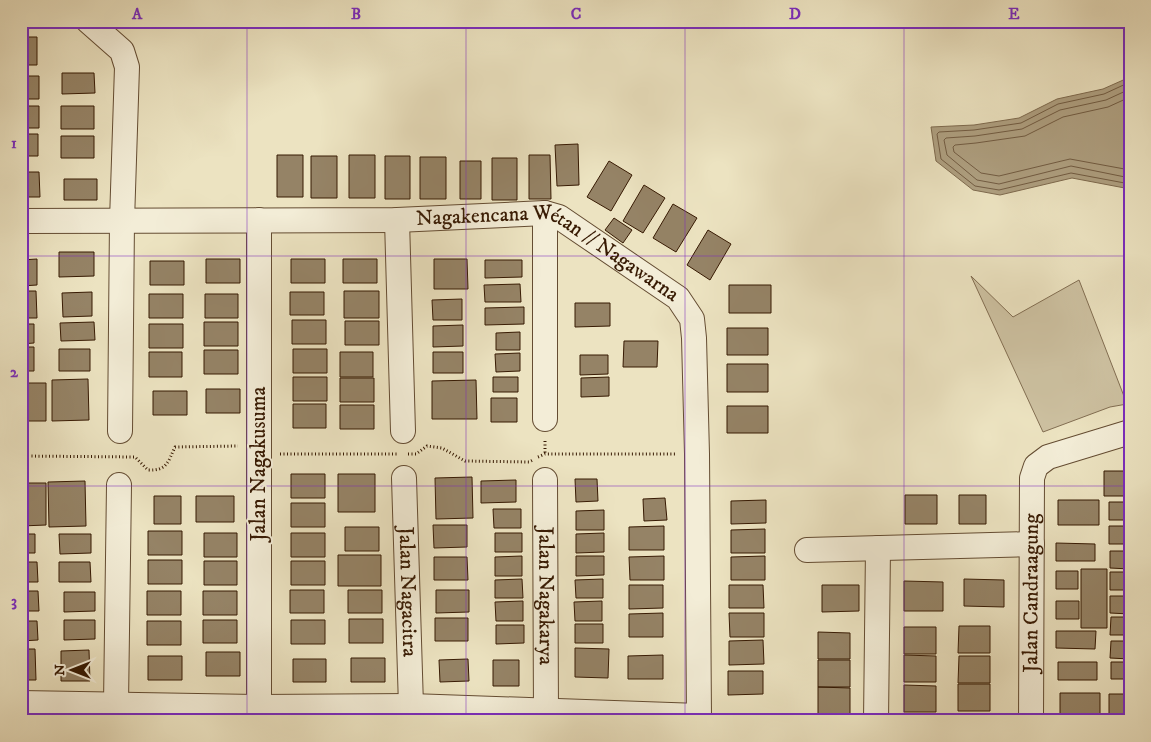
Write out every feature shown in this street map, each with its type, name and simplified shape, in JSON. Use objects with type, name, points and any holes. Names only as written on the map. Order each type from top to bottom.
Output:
[{"type":"street","points":[[88,21],[122,51],[127,67],[122,221],[120,431]]},
{"type":"street","points":[[545,213],[545,419]]},
{"type":"street","name":"Nagakencana Wétan // Nagawarna","points":[[21,221],[397,220],[545,213],[559,217],[678,298],[692,319],[694,338],[699,716],[546,712]]},
{"type":"street","name":"Jalan Nagakusuma","points":[[259,220],[259,707]]},
{"type":"street","points":[[397,220],[403,431]]},
{"type":"street","name":"Jalan Candraagung","points":[[1031,721],[1032,478],[1036,466],[1048,457],[1130,432]]},
{"type":"street","name":"Jalan Nagacitra","points":[[404,478],[410,706]]},
{"type":"street","name":"Jalan Nagakarya","points":[[545,480],[546,712]]},
{"type":"street","points":[[116,704],[119,485]]},
{"type":"street","points":[[807,550],[1032,544]]},
{"type":"street","points":[[876,721],[878,548]]},
{"type":"street","points":[[21,702],[259,707],[410,706],[546,712]]},
{"type":"path","points":[[545,419],[545,480]]},
{"type":"path","points":[[119,485],[120,431]]},
{"type":"path","points":[[21,456],[135,457],[148,470],[157,470],[167,464],[175,447],[236,446],[259,454],[416,454],[427,446],[442,448],[465,461],[529,462],[545,454],[697,454]]},
{"type":"shaded area","points":[[971,276],[1013,317],[1079,280],[1127,404],[1110,407],[1043,432]]},
{"type":"water","points":[[1130,77],[1130,189],[1072,178],[1000,195],[973,190],[936,161],[931,127],[974,125],[1019,118],[1057,99],[1103,89]]},
{"type":"building","points":[[21,37],[37,37],[37,65],[21,65]]},
{"type":"building","points":[[62,73],[94,73],[95,93],[62,94]]},
{"type":"building","points":[[21,76],[39,76],[39,99],[21,99]]},
{"type":"building","points":[[21,106],[39,106],[39,128],[21,128]]},
{"type":"building","points":[[61,106],[94,106],[94,129],[61,129]]},
{"type":"building","points":[[21,134],[38,134],[38,156],[21,156]]},
{"type":"building","points":[[61,136],[94,136],[94,158],[61,158]]},
{"type":"building","points":[[578,144],[579,185],[557,186],[555,145]]},
{"type":"building","points":[[277,155],[303,155],[303,197],[277,197]]},
{"type":"building","points":[[349,155],[375,155],[375,198],[349,198]]},
{"type":"building","points":[[529,155],[550,155],[551,199],[529,199]]},
{"type":"building","points":[[311,156],[337,156],[337,198],[311,198]]},
{"type":"building","points":[[385,156],[410,156],[410,199],[385,199]]},
{"type":"building","points":[[420,157],[446,157],[446,199],[420,199]]},
{"type":"building","points":[[492,158],[517,158],[517,200],[492,200]]},
{"type":"building","points":[[460,161],[481,161],[481,199],[460,199]]},
{"type":"building","points":[[609,161],[632,175],[611,211],[587,197]]},
{"type":"building","points":[[21,172],[39,172],[40,197],[21,197]]},
{"type":"building","points":[[64,179],[97,179],[97,200],[64,200]]},
{"type":"building","points":[[644,185],[665,198],[643,233],[623,221]]},
{"type":"building","points":[[673,204],[697,218],[676,252],[653,238]]},
{"type":"building","points":[[614,218],[632,230],[623,243],[605,230]]},
{"type":"building","points":[[708,230],[731,244],[710,280],[687,265]]},
{"type":"building","points":[[59,252],[94,252],[94,276],[59,277]]},
{"type":"building","points":[[37,259],[37,285],[21,286],[21,260]]},
{"type":"building","points":[[206,259],[240,259],[240,283],[206,283]]},
{"type":"building","points":[[291,259],[325,259],[325,283],[291,283]]},
{"type":"building","points":[[343,259],[377,259],[377,283],[343,283]]},
{"type":"building","points":[[434,259],[467,259],[468,289],[434,289]]},
{"type":"building","points":[[485,260],[522,260],[522,277],[485,278]]},
{"type":"building","points":[[150,261],[184,261],[184,285],[150,285]]},
{"type":"building","points":[[520,284],[521,302],[485,302],[484,285]]},
{"type":"building","points":[[729,285],[771,285],[771,313],[729,313]]},
{"type":"building","points":[[21,291],[36,291],[37,318],[21,318]]},
{"type":"building","points":[[344,291],[379,291],[379,318],[344,318]]},
{"type":"building","points":[[92,292],[92,316],[63,317],[62,293]]},
{"type":"building","points":[[290,292],[324,292],[324,315],[290,315]]},
{"type":"building","points":[[149,294],[183,294],[183,318],[149,318]]},
{"type":"building","points":[[205,294],[238,294],[238,318],[205,318]]},
{"type":"building","points":[[462,299],[462,320],[433,320],[432,300]]},
{"type":"building","points":[[575,303],[610,303],[610,326],[575,327]]},
{"type":"building","points":[[524,307],[524,324],[485,325],[485,308]]},
{"type":"building","points":[[292,320],[326,320],[326,344],[292,344]]},
{"type":"building","points":[[345,321],[379,321],[379,345],[345,345]]},
{"type":"building","points":[[94,322],[95,340],[61,341],[60,323]]},
{"type":"building","points":[[204,322],[238,322],[238,346],[204,346]]},
{"type":"building","points":[[21,324],[34,324],[34,343],[21,344]]},
{"type":"building","points":[[149,324],[183,324],[183,348],[149,348]]},
{"type":"building","points":[[463,325],[463,346],[433,347],[433,326]]},
{"type":"building","points":[[727,328],[768,328],[768,355],[727,355]]},
{"type":"building","points":[[520,332],[520,350],[496,350],[496,333]]},
{"type":"building","points":[[624,341],[658,341],[657,367],[623,367]]},
{"type":"building","points":[[21,347],[34,347],[34,371],[21,371]]},
{"type":"building","points":[[59,349],[90,349],[90,371],[59,371]]},
{"type":"building","points":[[293,349],[327,349],[327,373],[293,373]]},
{"type":"building","points":[[204,350],[238,350],[238,374],[204,374]]},
{"type":"building","points":[[149,352],[182,352],[182,377],[149,377]]},
{"type":"building","points":[[340,352],[373,352],[373,377],[340,377]]},
{"type":"building","points":[[433,352],[463,352],[463,373],[433,373]]},
{"type":"building","points":[[520,353],[520,371],[496,372],[495,354]]},
{"type":"building","points":[[580,355],[608,355],[608,374],[580,375]]},
{"type":"building","points":[[727,364],[768,364],[768,392],[727,392]]},
{"type":"building","points":[[293,377],[327,377],[327,401],[293,401]]},
{"type":"building","points":[[493,377],[518,377],[518,392],[493,392]]},
{"type":"building","points":[[609,377],[609,396],[581,397],[581,378]]},
{"type":"building","points":[[340,378],[374,378],[374,402],[340,402]]},
{"type":"building","points":[[88,379],[89,420],[52,421],[52,380]]},
{"type":"building","points":[[476,380],[477,419],[432,419],[432,381]]},
{"type":"building","points":[[21,383],[46,383],[46,421],[21,421]]},
{"type":"building","points":[[206,389],[240,389],[240,413],[206,413]]},
{"type":"building","points":[[153,391],[187,391],[187,415],[153,415]]},
{"type":"building","points":[[491,398],[517,398],[517,422],[491,422]]},
{"type":"building","points":[[293,404],[326,404],[326,428],[293,428]]},
{"type":"building","points":[[340,405],[374,405],[374,429],[340,429]]},
{"type":"building","points":[[727,406],[768,406],[768,433],[727,433]]},
{"type":"building","points":[[1104,471],[1130,471],[1130,496],[1104,496]]},
{"type":"building","points":[[291,474],[325,474],[325,498],[291,498]]},
{"type":"building","points":[[338,474],[375,474],[375,512],[338,512]]},
{"type":"building","points":[[472,477],[473,518],[436,519],[435,478]]},
{"type":"building","points":[[575,479],[597,479],[598,501],[576,502]]},
{"type":"building","points":[[516,480],[516,502],[481,503],[481,481]]},
{"type":"building","points":[[85,481],[86,526],[49,527],[48,482]]},
{"type":"building","points":[[21,483],[46,483],[46,525],[21,526]]},
{"type":"building","points":[[905,495],[937,495],[937,524],[905,524]]},
{"type":"building","points":[[959,495],[986,495],[986,524],[959,524]]},
{"type":"building","points":[[154,496],[181,496],[181,524],[154,524]]},
{"type":"building","points":[[196,496],[234,496],[234,522],[196,522]]},
{"type":"building","points":[[665,498],[667,520],[644,521],[643,499]]},
{"type":"building","points":[[766,500],[766,523],[731,524],[731,501]]},
{"type":"building","points":[[1058,500],[1099,500],[1099,525],[1058,525]]},
{"type":"building","points":[[1109,502],[1130,502],[1130,520],[1109,520]]},
{"type":"building","points":[[291,503],[325,503],[325,527],[291,527]]},
{"type":"building","points":[[493,509],[521,509],[521,528],[494,528]]},
{"type":"building","points":[[604,510],[604,530],[576,530],[576,511]]},
{"type":"building","points":[[433,525],[467,525],[467,547],[434,548]]},
{"type":"building","points":[[664,526],[664,550],[629,550],[629,527]]},
{"type":"building","points":[[1109,526],[1130,526],[1130,544],[1109,544]]},
{"type":"building","points":[[345,527],[379,527],[379,551],[345,551]]},
{"type":"building","points":[[765,529],[765,553],[731,553],[731,530]]},
{"type":"building","points":[[148,531],[182,531],[182,555],[148,555]]},
{"type":"building","points":[[204,533],[237,533],[237,557],[204,557]]},
{"type":"building","points":[[291,533],[325,533],[325,557],[291,557]]},
{"type":"building","points":[[495,533],[522,533],[522,552],[495,552]]},
{"type":"building","points":[[604,533],[604,552],[576,553],[576,534]]},
{"type":"building","points":[[21,534],[35,534],[35,553],[21,553]]},
{"type":"building","points":[[59,534],[91,534],[91,553],[60,554]]},
{"type":"building","points":[[1056,543],[1095,544],[1095,561],[1056,561]]},
{"type":"building","points":[[1110,551],[1130,551],[1130,569],[1110,568]]},
{"type":"building","points":[[338,555],[381,555],[381,586],[338,586]]},
{"type":"building","points":[[522,556],[522,576],[495,576],[495,557]]},
{"type":"building","points":[[576,556],[604,556],[604,575],[576,576]]},
{"type":"building","points":[[664,556],[664,580],[630,580],[629,557]]},
{"type":"building","points":[[765,556],[765,580],[731,580],[731,557]]},
{"type":"building","points":[[434,557],[467,557],[468,580],[434,580]]},
{"type":"building","points":[[148,560],[182,560],[182,584],[148,584]]},
{"type":"building","points":[[204,561],[237,561],[237,585],[204,585]]},
{"type":"building","points":[[291,561],[325,561],[325,585],[291,585]]},
{"type":"building","points":[[21,562],[37,562],[38,582],[21,582]]},
{"type":"building","points":[[59,562],[90,562],[91,582],[59,582]]},
{"type":"building","points":[[1081,569],[1107,569],[1107,628],[1081,628]]},
{"type":"building","points":[[1056,571],[1078,571],[1078,589],[1056,589]]},
{"type":"building","points":[[1110,572],[1130,572],[1130,590],[1110,590]]},
{"type":"building","points":[[522,579],[523,598],[495,598],[495,580]]},
{"type":"building","points":[[603,579],[603,598],[576,598],[575,580]]},
{"type":"building","points":[[964,579],[1004,580],[1004,607],[964,606]]},
{"type":"building","points":[[904,581],[943,582],[943,611],[904,611]]},
{"type":"building","points":[[629,585],[663,585],[663,608],[629,609]]},
{"type":"building","points":[[729,585],[763,585],[764,608],[729,608]]},
{"type":"building","points":[[822,585],[859,585],[859,611],[822,612]]},
{"type":"building","points":[[290,590],[324,590],[324,613],[290,613]]},
{"type":"building","points":[[348,590],[382,590],[382,613],[348,613]]},
{"type":"building","points":[[436,590],[469,590],[469,612],[436,613]]},
{"type":"building","points":[[21,591],[38,591],[39,611],[21,611]]},
{"type":"building","points":[[147,591],[181,591],[181,615],[147,615]]},
{"type":"building","points":[[203,591],[237,591],[237,615],[203,615]]},
{"type":"building","points":[[64,592],[95,592],[95,611],[64,612]]},
{"type":"building","points":[[1110,596],[1130,596],[1130,614],[1110,613]]},
{"type":"building","points":[[523,601],[523,621],[496,621],[495,602]]},
{"type":"building","points":[[602,601],[602,621],[575,621],[574,602]]},
{"type":"building","points":[[1056,601],[1079,601],[1079,619],[1056,619]]},
{"type":"building","points":[[663,613],[663,637],[629,637],[629,614]]},
{"type":"building","points":[[729,613],[764,613],[764,637],[730,637]]},
{"type":"building","points":[[1111,617],[1130,617],[1130,635],[1110,635]]},
{"type":"building","points":[[435,618],[468,618],[468,641],[435,641]]},
{"type":"building","points":[[349,619],[383,619],[383,643],[349,643]]},
{"type":"building","points":[[64,620],[95,620],[95,639],[64,640]]},
{"type":"building","points":[[203,620],[237,620],[237,643],[203,643]]},
{"type":"building","points":[[291,620],[325,620],[325,644],[291,644]]},
{"type":"building","points":[[21,621],[37,621],[38,640],[21,641]]},
{"type":"building","points":[[147,621],[181,621],[181,645],[147,645]]},
{"type":"building","points":[[575,624],[603,624],[603,643],[575,643]]},
{"type":"building","points":[[496,625],[524,625],[524,643],[496,644]]},
{"type":"building","points":[[959,626],[990,626],[990,653],[958,653]]},
{"type":"building","points":[[904,627],[936,627],[936,654],[904,654]]},
{"type":"building","points":[[1056,631],[1096,631],[1095,649],[1056,648]]},
{"type":"building","points":[[818,632],[850,633],[850,659],[818,659]]},
{"type":"building","points":[[763,640],[764,664],[729,665],[729,641]]},
{"type":"building","points":[[1111,641],[1130,641],[1130,659],[1110,658]]},
{"type":"building","points":[[575,648],[609,649],[608,678],[575,677]]},
{"type":"building","points":[[21,649],[35,649],[36,680],[21,680]]},
{"type":"building","points":[[89,650],[90,681],[61,681],[61,651]]},
{"type":"building","points":[[206,652],[240,652],[240,676],[206,676]]},
{"type":"building","points":[[663,655],[663,679],[628,679],[628,656]]},
{"type":"building","points":[[904,655],[936,656],[936,682],[904,682]]},
{"type":"building","points":[[148,656],[182,656],[182,680],[148,680]]},
{"type":"building","points":[[959,656],[990,656],[990,683],[958,683]]},
{"type":"building","points":[[351,658],[385,658],[385,682],[351,682]]},
{"type":"building","points":[[293,659],[326,659],[326,682],[293,682]]},
{"type":"building","points":[[468,659],[469,681],[440,682],[439,660]]},
{"type":"building","points":[[493,660],[519,660],[519,686],[493,686]]},
{"type":"building","points":[[818,660],[850,660],[850,687],[818,687]]},
{"type":"building","points":[[1058,662],[1097,662],[1097,680],[1058,680]]},
{"type":"building","points":[[1111,662],[1130,662],[1130,679],[1111,679]]},
{"type":"building","points":[[728,671],[763,671],[763,694],[728,695]]},
{"type":"building","points":[[958,684],[990,684],[990,711],[958,711]]},
{"type":"building","points":[[904,685],[936,686],[936,712],[904,712]]},
{"type":"building","points":[[818,687],[850,688],[850,715],[818,714]]},
{"type":"building","points":[[1060,693],[1100,693],[1100,717],[1060,717]]},
{"type":"building","points":[[1109,694],[1130,694],[1130,719],[1109,719]]},
{"type":"building","points":[[904,714],[936,714],[936,721],[904,721]]},
{"type":"building","points":[[818,715],[850,715],[850,721],[818,721]]},
{"type":"building","points":[[959,715],[990,715],[990,721],[959,721]]},
{"type":"building","points":[[731,719],[765,719],[765,721],[731,721]]}]
